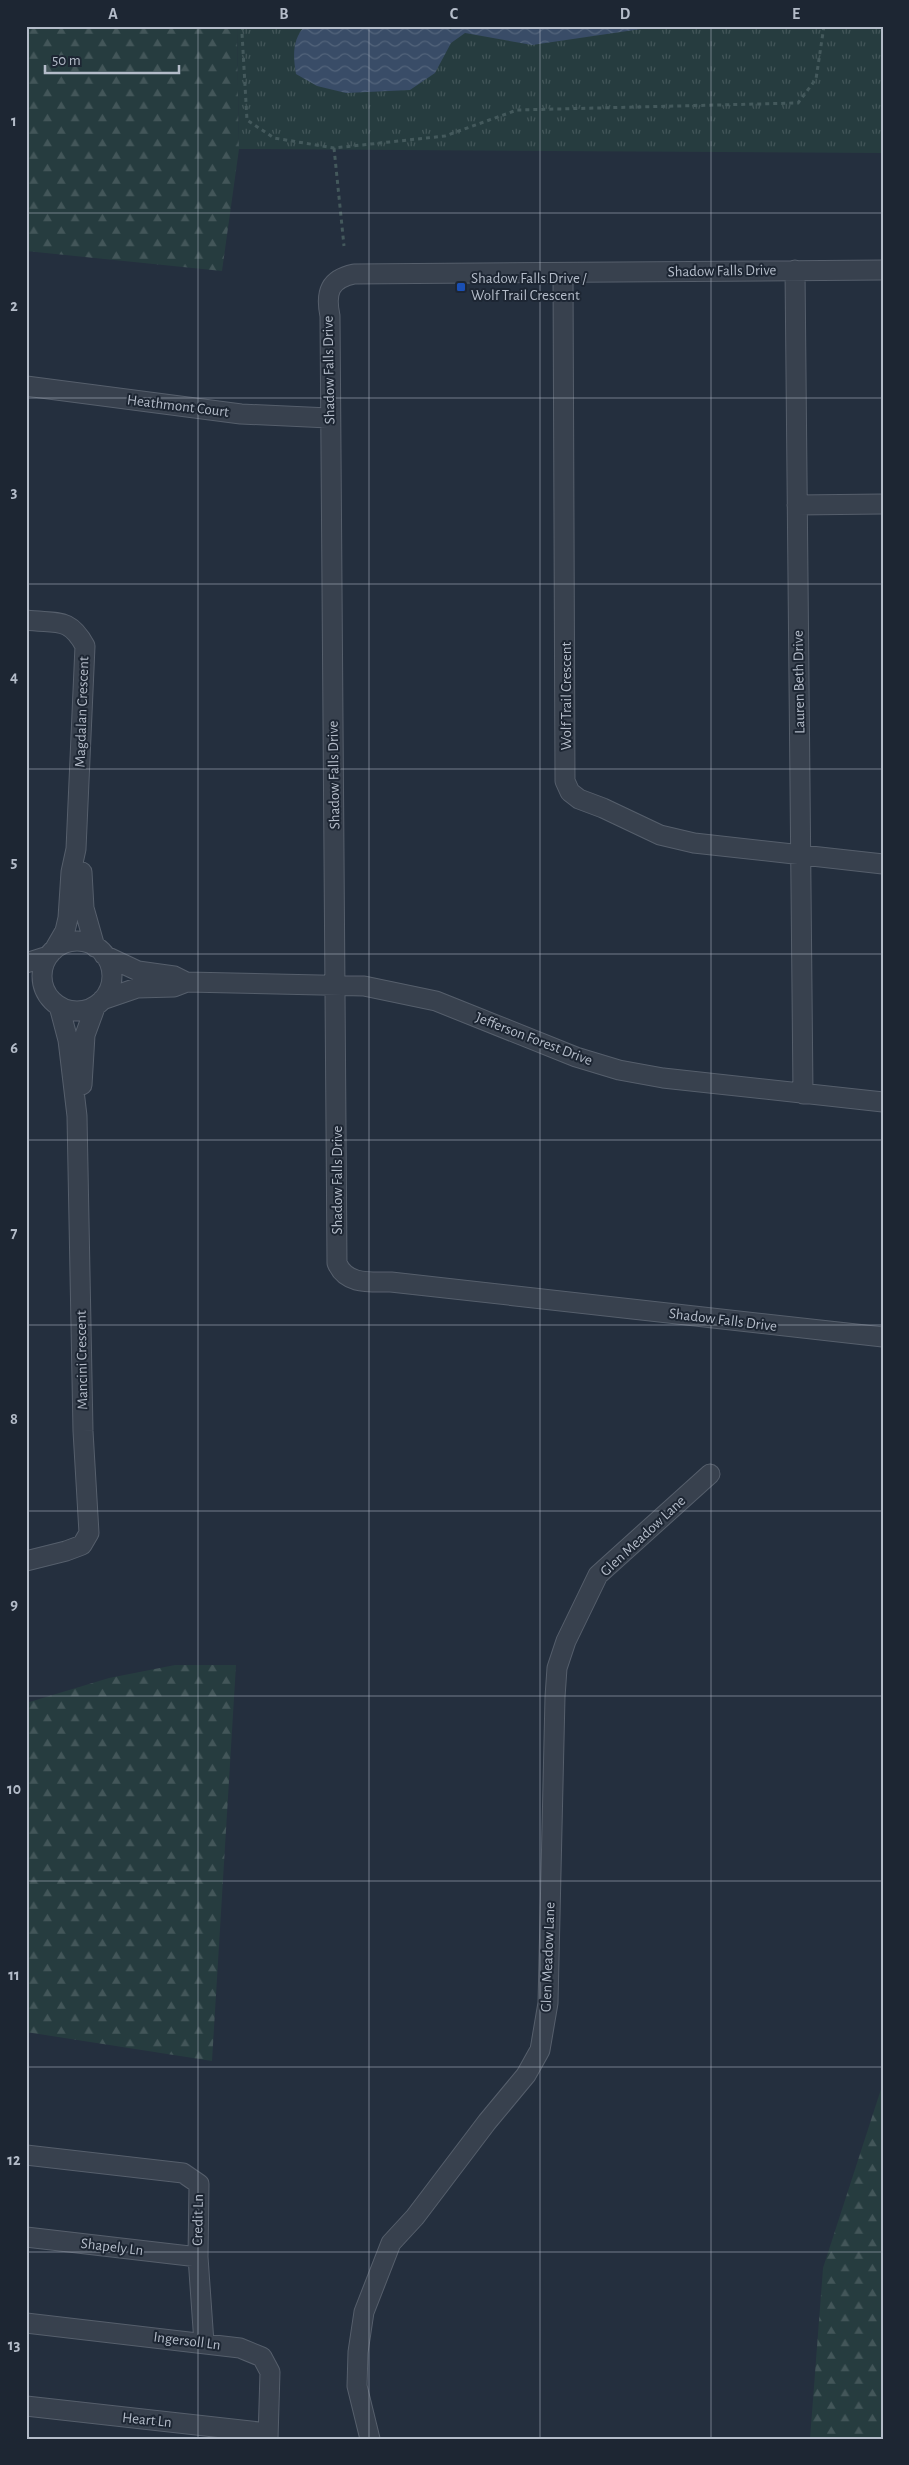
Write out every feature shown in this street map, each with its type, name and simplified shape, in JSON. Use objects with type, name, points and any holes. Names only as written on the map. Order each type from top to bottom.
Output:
[{"type":"street","name":"Lauren Beth Drive","points":[[795,270],[803,1094]]},
{"type":"street","name":"Shadow Falls Drive","points":[[883,270],[354,274],[341,277],[332,286],[326,301],[330,316],[337,1263],[340,1272],[346,1276],[366,1282],[391,1282],[883,1337]]},
{"type":"street","name":"Wolf Trail Crescent","points":[[563,273],[565,781],[570,792],[579,799],[660,835],[694,843],[883,864]]},
{"type":"street","name":"Heathmont Court","points":[[26,386],[233,413],[330,418]]},
{"type":"street","points":[[797,505],[883,504]]},
{"type":"street","name":"Magdalan Crescent","points":[[26,620],[62,622],[78,632],[85,646],[76,849],[70,872],[68,918],[65,930],[51,953]]},
{"type":"street","name":"Magdalan Crescent","points":[[76,849],[82,871],[84,908],[100,951]]},
{"type":"street","points":[[26,963],[72,942],[86,943],[100,951],[110,965],[112,975],[110,986],[99,1002],[81,1011],[66,1009],[26,986]]},
{"type":"street","name":"Jefferson Forest Drive","points":[[100,951],[138,971],[174,976],[187,982],[364,986],[436,1001],[576,1057],[619,1070],[663,1078],[883,1102]]},
{"type":"street","points":[[51,953],[43,970],[42,980],[54,1002]]},
{"type":"street","name":"Jefferson Forest Drive","points":[[99,1002],[137,988],[174,988],[187,982]]},
{"type":"street","name":"Mancini Crescent","points":[[26,1560],[66,1551],[82,1545],[89,1532],[83,1431],[77,1116],[68,1040],[54,1002]]},
{"type":"street","name":"Mancini Crescent","points":[[77,1116],[83,1082],[86,1035],[99,1002]]},
{"type":"street","name":"Glen Meadow Lane","points":[[370,2439],[357,2386],[358,2352],[364,2312],[391,2243],[415,2217],[487,2122],[526,2075],[540,2050],[548,2003],[555,1697],[558,1668],[566,1641],[598,1575],[710,1474]]},
{"type":"street","name":"Credit Ln","points":[[26,2155],[183,2173],[199,2184],[198,2257],[204,2343]]},
{"type":"street","name":"Shapely Ln","points":[[26,2236],[198,2257]]},
{"type":"street","name":"Ingersoll Ln","points":[[26,2322],[240,2348],[262,2358],[270,2372],[268,2436]]},
{"type":"street","name":"Heart Ln","points":[[26,2406],[268,2436]]},
{"type":"path","points":[[243,26],[247,120],[274,138],[334,148],[445,136],[518,110],[798,103],[816,79],[824,26]]},
{"type":"path","points":[[334,148],[344,246]]},
{"type":"green space","points":[[26,26],[237,26],[239,149],[222,271],[26,251]]},
{"type":"green space","points":[[237,26],[883,26],[883,153],[239,149]]},
{"type":"green space","points":[[175,1665],[236,1665],[212,2061],[26,2032],[26,1703],[109,1678]]},
{"type":"green space","points":[[883,2083],[883,2439],[810,2439],[823,2268]]},
{"type":"water","points":[[305,26],[443,26],[451,30],[453,26],[642,26],[641,29],[532,45],[465,33],[451,43],[435,73],[410,90],[346,93],[317,86],[296,74],[294,49],[298,37]]},
{"type":"place","name":"Shadow Falls Drive / Wolf Trail Crescent","points":[[461,287]]}]
